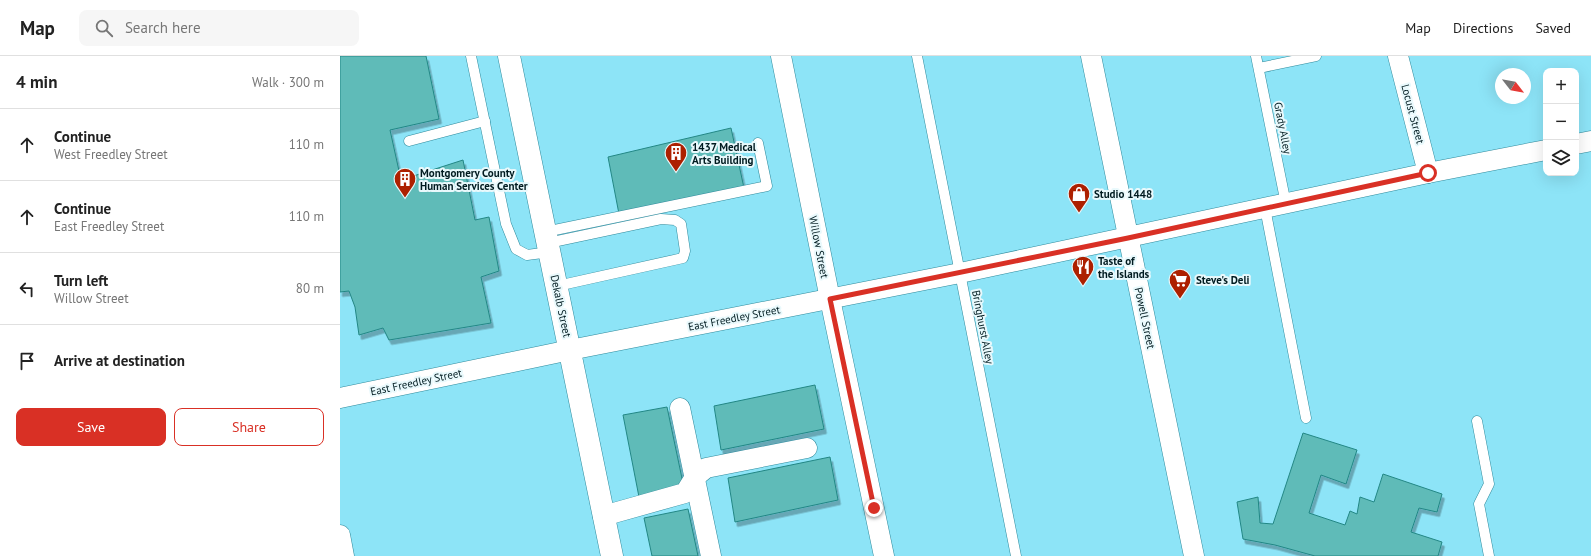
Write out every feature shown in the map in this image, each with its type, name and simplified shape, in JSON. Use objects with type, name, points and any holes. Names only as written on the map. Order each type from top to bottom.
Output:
[{"type":"highway","name":"Dekalb Street","points":[[509,56],[612,556]]},
{"type":"street","name":"Willow Street","points":[[781,56],[884,556]]},
{"type":"street","name":"Powell Street","points":[[1091,56],[1194,556]]},
{"type":"street","name":"Locust Street","points":[[1398,56],[1428,173]]},
{"type":"street","points":[[1579,143],[1591,141]]},
{"type":"street","name":"East Freedley Street","points":[[340,398],[570,350],[960,273],[1428,173],[1543,151]]},
{"type":"street","points":[[680,408],[711,556]]},
{"type":"street","points":[[603,516],[685,494],[695,476],[706,468],[807,448]]},
{"type":"lane","points":[[471,56],[506,224],[516,249],[526,255],[548,243],[767,186],[758,143]]},
{"type":"lane","name":"Bringhurst Alley","points":[[917,56],[1016,556]]},
{"type":"lane","name":"Grady Alley","points":[[1256,56],[1286,204]]},
{"type":"lane","points":[[1258,68],[1316,56]]},
{"type":"lane","points":[[409,141],[485,121]]},
{"type":"lane","points":[[1265,208],[1306,418]]},
{"type":"lane","points":[[548,243],[661,219],[675,220],[681,224],[685,251],[683,258],[557,286]]},
{"type":"lane","points":[[1477,421],[1489,484],[1479,504],[1489,556]]},
{"type":"building","name":"Montgomery County Human Services Center","points":[[340,56],[426,56],[439,119],[390,130],[401,180],[463,160],[475,220],[489,217],[499,271],[481,277],[491,323],[389,340],[383,328],[359,335],[355,307],[349,291],[340,292]]},
{"type":"building","name":"1437 Medical Arts Building","points":[[731,128],[744,188],[619,214],[608,157]]},
{"type":"building","points":[[815,385],[824,429],[721,450],[714,406]]},
{"type":"building","points":[[667,407],[684,488],[639,497],[623,415]]},
{"type":"building","points":[[1303,433],[1357,450],[1346,484],[1321,475],[1309,513],[1345,525],[1350,511],[1357,514],[1360,497],[1374,502],[1383,474],[1442,494],[1437,512],[1419,508],[1411,532],[1442,542],[1438,556],[1315,556],[1275,545],[1243,539],[1237,502],[1258,497],[1260,523],[1273,524]]},
{"type":"building","points":[[830,457],[838,500],[735,522],[728,478]]},
{"type":"building","points":[[688,509],[698,556],[652,556],[644,518]]},
{"type":"place","name":"1437 Medical Arts Building","points":[[676,172]]},
{"type":"place","name":"Montgomery County Human Services Center","points":[[405,198]]},
{"type":"place","name":"Studio 1448","points":[[1079,214]]},
{"type":"place","name":"Taste of the Islands","points":[[1083,286]]},
{"type":"place","name":"Steve's Deli","points":[[1180,300]]},
{"type":"route","points":[[874,508],[830,299],[1128,238],[1428,173]]}]
